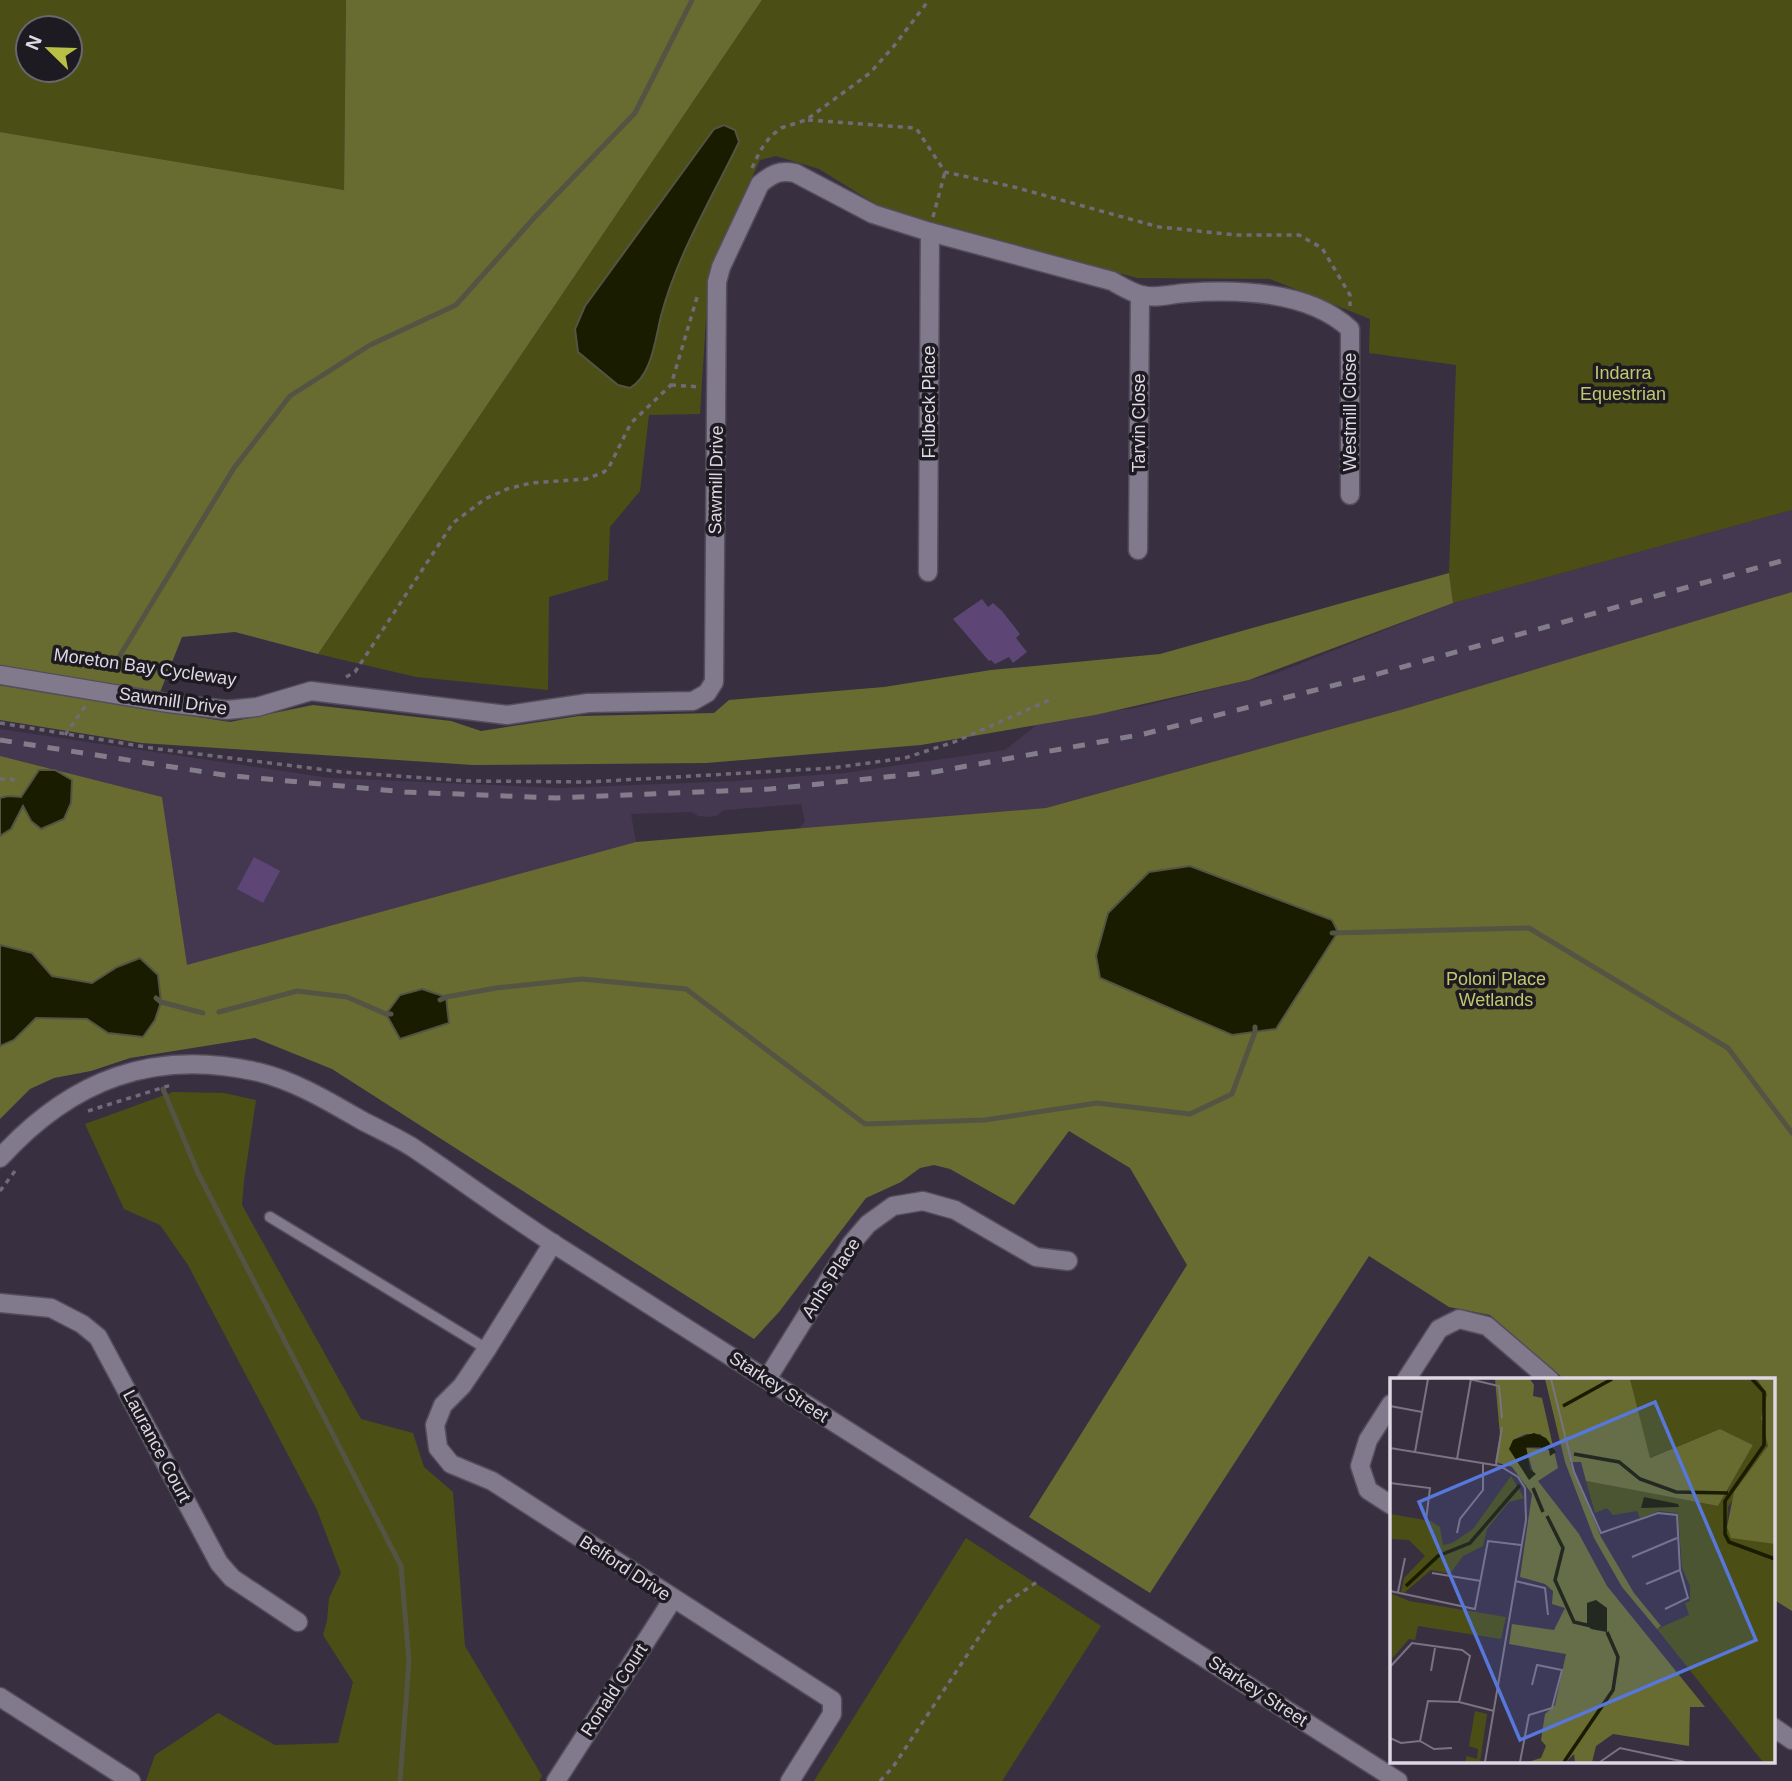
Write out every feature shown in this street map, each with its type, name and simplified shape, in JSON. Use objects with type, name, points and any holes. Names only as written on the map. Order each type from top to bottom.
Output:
[{"type":"street","name":"Sawmill Drive","points":[[0,675],[167,703],[227,710],[257,708],[311,691],[507,715],[588,703],[693,701],[707,693],[713,682],[717,282],[721,267],[760,184],[782,171],[795,173],[873,214],[1112,281],[1140,295],[1163,297],[1183,293],[1267,293],[1328,313],[1350,329]]},
{"type":"street","name":"Fulbeck Place","points":[[928,572],[930,232]]},
{"type":"street","name":"Tarvin Close","points":[[1139,550],[1140,295]]},
{"type":"street","name":"Westmill Close","points":[[1350,329],[1350,495]]},
{"type":"street","name":"Starkey Street","points":[[0,1158],[26,1129],[62,1103],[106,1080],[136,1071],[195,1063],[257,1072],[291,1082],[408,1145],[553,1243],[1398,1781]]},
{"type":"street","name":"Anhs Place","points":[[767,1379],[851,1244],[867,1224],[892,1206],[923,1201],[955,1210],[1036,1257],[1068,1261]]},
{"type":"street","name":"Belford Drive","points":[[553,1243],[462,1386],[443,1405],[436,1425],[438,1448],[451,1464],[492,1481],[832,1700],[832,1714],[790,1781]]},
{"type":"street","name":"Laurance Court","points":[[0,1303],[51,1308],[82,1324],[98,1337],[219,1563],[232,1578],[298,1622]]},
{"type":"street","points":[[1407,1378],[1439,1329],[1459,1319],[1487,1326],[1548,1378]]},
{"type":"street","points":[[1390,1406],[1368,1440],[1360,1465],[1368,1490],[1390,1504]]},
{"type":"street","name":"Ronald Court","points":[[556,1781],[673,1599]]},
{"type":"street","points":[[0,1697],[131,1781]]},
{"type":"street","points":[[1774,1728],[1792,1740]]},
{"type":"lane","points":[[270,1217],[487,1349]]},
{"type":"path","points":[[749,175],[770,137],[781,128],[806,120],[870,73],[929,0]]},
{"type":"path","points":[[806,120],[916,128],[945,172],[1014,187],[1159,227],[1237,235],[1299,235],[1322,248],[1350,295],[1350,329]]},
{"type":"path","points":[[930,232],[945,172]]},
{"type":"path","points":[[341,678],[355,672],[453,523],[478,503],[508,489],[531,483],[586,479],[604,472],[609,467],[631,423],[671,384],[702,283]]},
{"type":"path","points":[[671,384],[717,387]]},
{"type":"path","points":[[65,735],[96,690]]},
{"type":"path","points":[[0,723],[65,735],[342,772],[467,781],[588,782],[832,768],[905,758],[954,742],[1052,699]]},
{"type":"path","points":[[0,779],[12,779],[17,785]]},
{"type":"path","points":[[83,1113],[175,1084]]},
{"type":"path","points":[[0,1191],[24,1158]]},
{"type":"path","points":[[880,1781],[893,1767],[993,1615],[1004,1604],[1040,1580]]},
{"type":"shaded area","points":[[724,125],[735,130],[739,142],[676,271],[648,366],[630,388],[618,385],[578,352],[575,329],[585,306],[714,129]]},
{"type":"shaded area","points":[[1792,510],[1792,592],[1404,709],[1046,808],[798,829],[805,822],[801,804],[724,810],[716,816],[708,817],[692,812],[631,814],[636,842],[187,966],[162,797],[0,769],[0,729],[330,778],[561,788],[736,781],[845,773],[1005,750],[1043,720],[1135,708],[1274,674],[1453,603]]},
{"type":"shaded area","points":[[39,770],[55,770],[72,780],[71,803],[64,819],[41,829],[31,821],[23,806],[11,829],[0,836],[0,798],[21,797]]},
{"type":"shaded area","points":[[1190,866],[1332,920],[1338,932],[1276,1029],[1232,1035],[1100,978],[1096,956],[1108,913],[1149,872]]},
{"type":"shaded area","points":[[0,945],[32,953],[52,976],[92,983],[117,967],[140,958],[158,975],[161,1002],[155,1020],[143,1037],[108,1033],[87,1019],[36,1018],[14,1040],[0,1046]]},
{"type":"shaded area","points":[[422,989],[446,997],[449,1023],[400,1039],[386,1014],[400,995]]},
{"type":"green space","points":[[0,0],[346,0],[344,190],[0,132]]},
{"type":"green space","points":[[346,0],[762,0],[318,654],[235,632],[182,637],[153,710],[230,722],[313,705],[451,721],[481,731],[579,716],[714,713],[729,700],[884,687],[991,670],[1160,654],[1449,573],[1453,603],[1249,680],[1095,715],[921,745],[706,763],[473,765],[141,743],[0,720],[0,132],[344,190]]},
{"type":"green space","name":"Indarra Equestrian","points":[[762,0],[1792,0],[1792,510],[1453,603],[1449,573],[1456,365],[1369,353],[1370,319],[1270,279],[1137,278],[882,208],[819,169],[776,156],[760,160],[709,271],[700,414],[649,415],[640,491],[610,527],[608,580],[549,597],[548,690],[416,677],[318,654]]},
{"type":"green space","name":"Poloni Place Wetlands","points":[[1792,592],[1792,1611],[1774,1600],[1774,1378],[1563,1378],[1490,1315],[1449,1307],[1369,1256],[1150,1593],[1029,1517],[1187,1265],[1130,1168],[1069,1131],[1014,1205],[950,1169],[934,1165],[920,1168],[901,1182],[866,1198],[779,1312],[754,1339],[332,1069],[255,1038],[130,1058],[91,1071],[54,1078],[30,1089],[0,1119],[0,1046],[14,1040],[36,1018],[87,1019],[108,1033],[117,967],[92,983],[52,976],[32,953],[0,945],[0,836],[12,829],[23,805],[71,803],[72,780],[55,770],[21,797],[0,798],[0,756],[162,797],[187,965],[636,842],[1046,808],[1404,709]]},
{"type":"green space","points":[[173,1092],[224,1093],[256,1100],[242,1205],[361,1419],[413,1433],[424,1467],[453,1492],[465,1646],[542,1776],[539,1781],[146,1781],[155,1755],[218,1713],[275,1745],[338,1743],[353,1682],[323,1635],[329,1598],[341,1573],[317,1510],[188,1265],[160,1225],[124,1209],[85,1124]]},
{"type":"green space","points":[[966,1538],[1101,1626],[1002,1781],[814,1781]]},
{"type":"building","points":[[982,599],[988,607],[993,603],[1002,611],[1020,634],[1016,638],[1027,652],[1013,663],[1009,657],[995,664],[989,661],[953,619]]},
{"type":"building","points":[[254,857],[280,871],[263,903],[237,889]]},
{"type":"waterway","points":[[116,662],[234,468],[290,396],[370,345],[456,305],[534,218],[635,113],[692,0]]},
{"type":"waterway","points":[[1332,933],[1529,928],[1728,1048],[1792,1133]]},
{"type":"waterway","points":[[440,1000],[496,988],[582,979],[686,989],[865,1124],[985,1120],[1097,1103],[1190,1114],[1232,1094],[1255,1027]]},
{"type":"waterway","points":[[219,1012],[297,991],[347,997],[391,1014]]},
{"type":"waterway","points":[[156,998],[161,1002],[203,1013]]},
{"type":"waterway","points":[[163,1089],[198,1173],[401,1566],[409,1661],[400,1781]]},
{"type":"railway","points":[[0,740],[224,775],[405,792],[557,798],[770,789],[934,772],[1144,734],[1374,675],[1792,558]]}]
